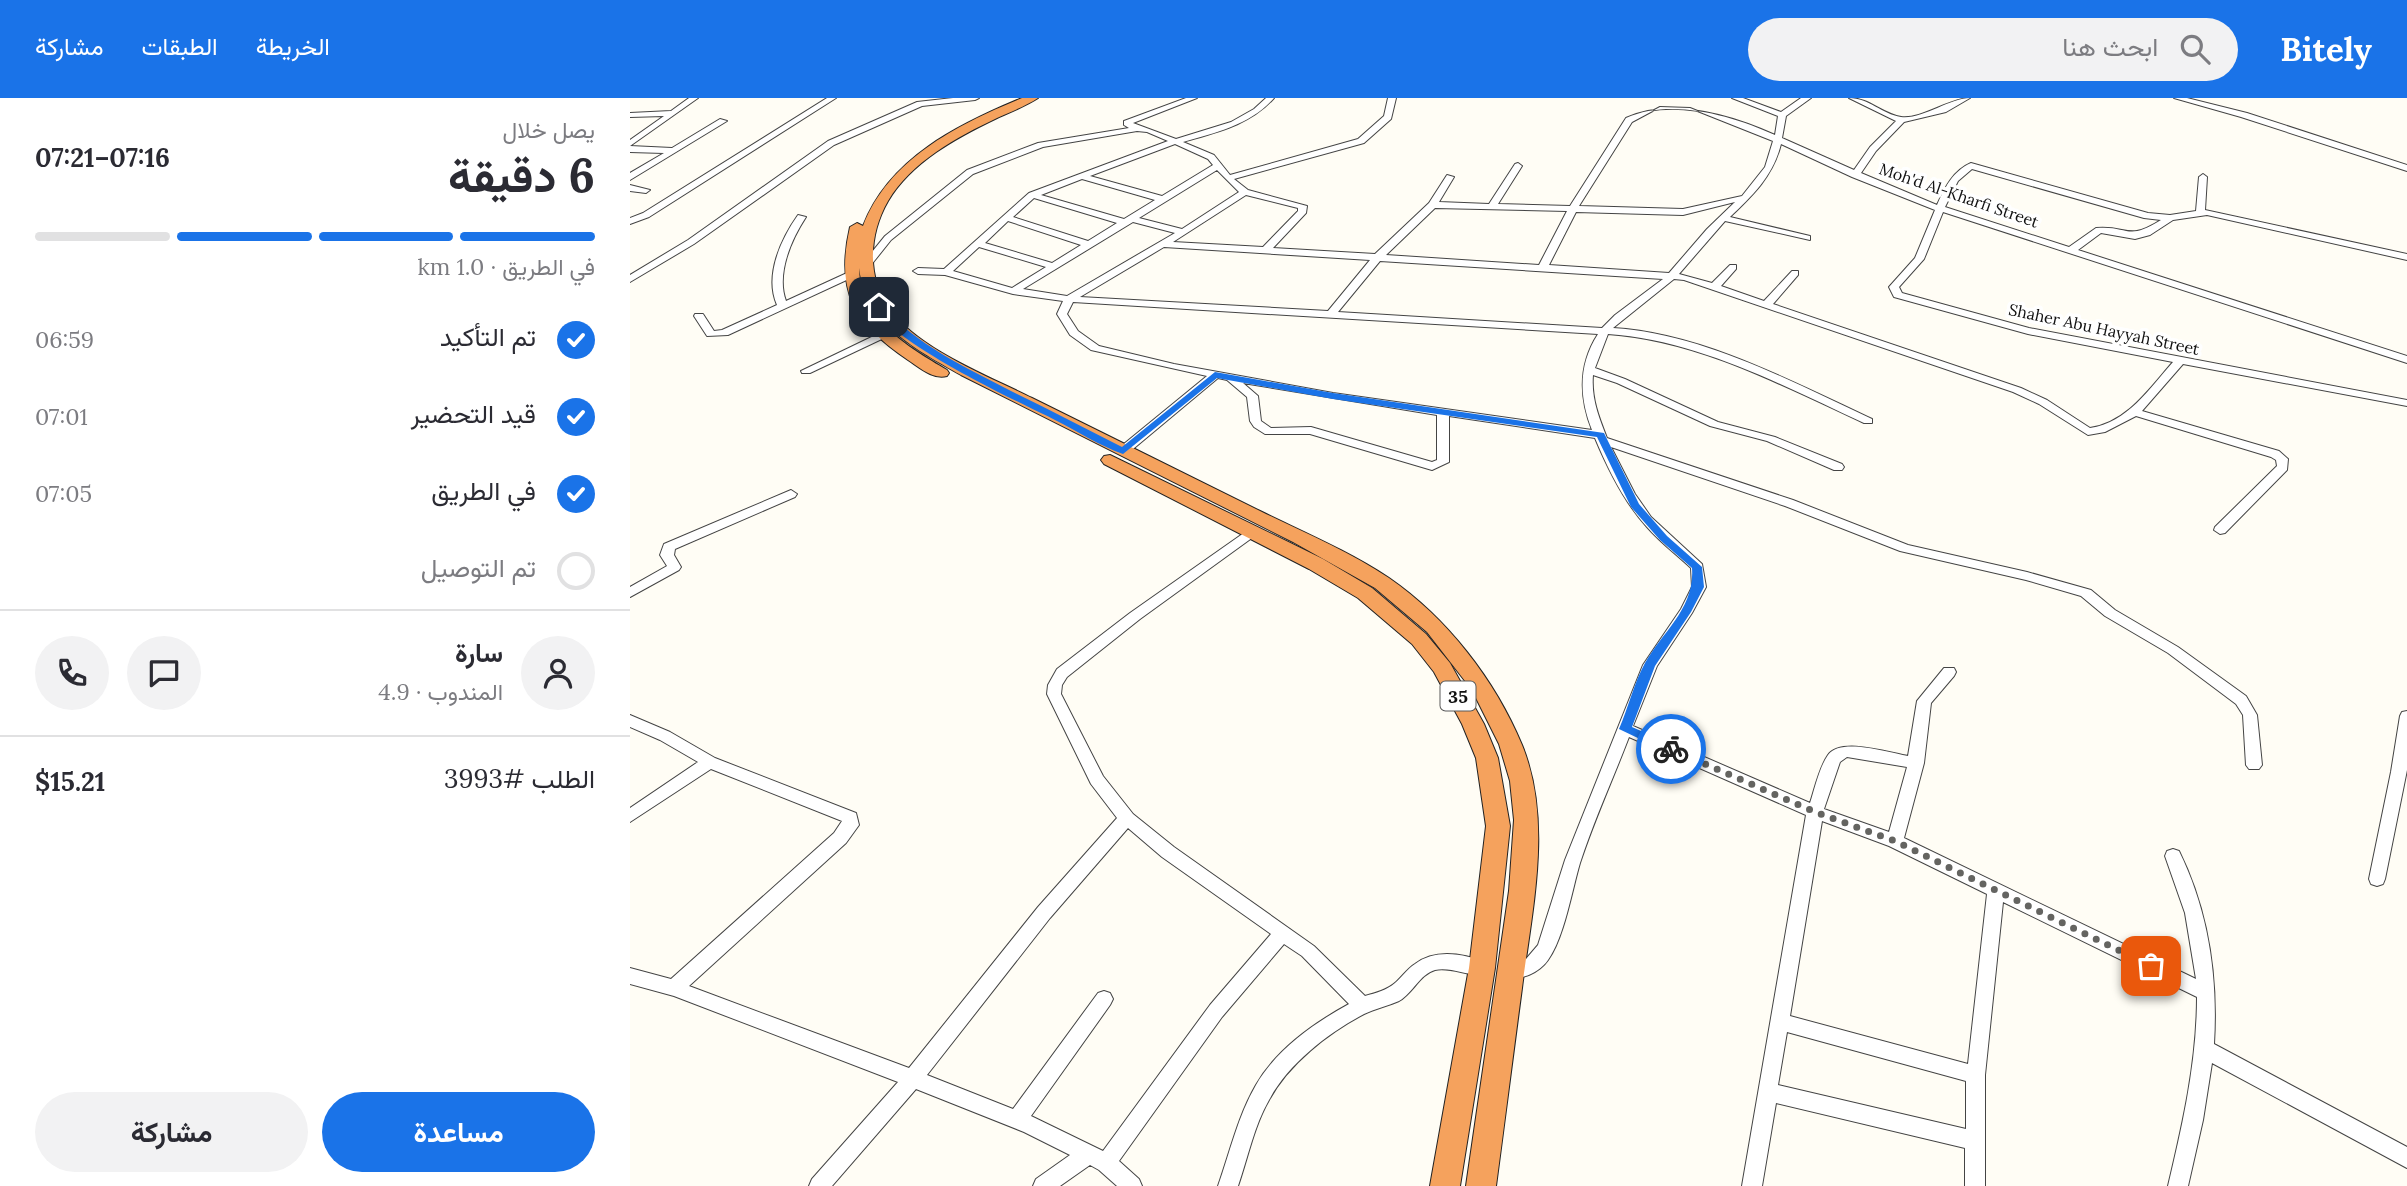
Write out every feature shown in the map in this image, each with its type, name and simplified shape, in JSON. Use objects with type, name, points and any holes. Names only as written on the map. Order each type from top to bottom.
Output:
[{"type":"highway","name":"35","points":[[1017,98],[943,134],[902,164],[873,193],[861,213],[849,259],[879,307],[895,326],[1051,422]]},
{"type":"highway","name":"35","points":[[1032,98],[966,129],[934,149],[891,187],[876,209],[865,239],[857,272],[861,307],[882,335],[913,358],[1078,436],[1365,593],[1419,639],[1442,668],[1473,724],[1486,758],[1498,826],[1482,968],[1445,1186]]},
{"type":"highway","name":"35","points":[[1078,436],[1123,451],[1300,538],[1382,583],[1434,627],[1459,655],[1498,716],[1522,781],[1526,820],[1522,891],[1481,1186]]},
{"type":"street","points":[[630,147],[694,98]]},
{"type":"street","points":[[630,221],[646,215],[832,98]]},
{"type":"street","points":[[630,279],[680,249],[823,148],[923,101],[975,98]]},
{"type":"street","points":[[1137,129],[1127,124],[1128,121],[1193,98]]},
{"type":"street","points":[[946,272],[1032,195],[1172,142],[1234,124],[1257,111],[1270,98]]},
{"type":"street","points":[[1228,178],[1361,141],[1388,117],[1392,98]]},
{"type":"street","points":[[1736,98],[1782,115]]},
{"type":"street","points":[[1512,970],[1531,966],[1540,959],[1546,948],[1573,860],[1650,665],[1699,587],[1697,567],[1664,538],[1635,505],[1602,438],[1588,402],[1587,387],[1599,340],[1606,330],[1672,275],[1719,222],[1766,176],[1779,142],[1782,115],[1807,98]]},
{"type":"street","points":[[1859,98],[1901,120]]},
{"type":"street","points":[[1855,175],[1873,149],[1901,120],[1943,110],[1966,98]]},
{"type":"street","points":[[2178,98],[2256,119],[2407,167]]},
{"type":"street","name":"Moh'd Al-Kharfi Street","points":[[1543,267],[1573,208],[1629,120],[1647,109],[1683,104],[1763,133],[1855,175],[1940,209],[2407,360]]},
{"type":"street","points":[[630,115],[674,113]]},
{"type":"street","points":[[630,177],[723,121]]},
{"type":"street","points":[[699,316],[708,331],[717,335],[857,272],[888,238],[970,172],[1029,148],[1137,129],[1149,130],[1210,157],[1228,178],[1245,192],[1299,205],[1303,209],[1289,228],[1264,252]]},
{"type":"street","points":[[630,147],[673,152]]},
{"type":"street","points":[[1013,291],[1217,166]]},
{"type":"street","points":[[1492,206],[1518,166]]},
{"type":"street","points":[[1940,209],[1961,171],[1971,166],[2147,216],[2170,218],[2200,212],[2407,257]]},
{"type":"street","points":[[1080,176],[1162,199]]},
{"type":"street","points":[[1332,313],[1378,257],[1433,205],[1450,177]]},
{"type":"street","points":[[2200,212],[2203,177]]},
{"type":"street","points":[[630,188],[646,190]]},
{"type":"street","points":[[1102,196],[1116,188]]},
{"type":"street","points":[[1245,192],[1164,244],[1069,299],[1063,309],[1065,319],[1074,333],[1095,348],[1222,376],[1602,438],[1789,503],[1905,548],[2027,576],[2086,593],[2110,613],[2216,679],[2241,700],[2250,715],[2254,765]]},
{"type":"street","points":[[1032,195],[1183,232]]},
{"type":"street","points":[[1683,212],[1743,197]]},
{"type":"street","points":[[1433,205],[1683,212],[1719,222],[1807,238]]},
{"type":"street","name":"Shaher Abu Hayyah Street","points":[[1940,209],[1919,258],[1894,287],[1898,295],[2016,328],[2407,403]]},
{"type":"street","points":[[783,306],[778,294],[783,250],[791,230],[801,217]]},
{"type":"street","points":[[1005,217],[1088,244]]},
{"type":"street","points":[[2072,250],[2099,230],[2141,235],[2170,218]]},
{"type":"street","points":[[976,243],[1053,266]]},
{"type":"street","points":[[1164,244],[1672,275],[1715,286],[2017,390],[2043,402],[2088,432],[2101,430],[2135,412],[2180,361]]},
{"type":"street","points":[[1715,286],[1733,267]]},
{"type":"street","points":[[918,271],[946,272],[1013,291],[1069,299],[1640,333],[1708,353],[1778,379],[1868,421]]},
{"type":"street","points":[[1767,304],[1795,273]]},
{"type":"street","points":[[806,372],[882,335]]},
{"type":"street","points":[[1590,370],[1621,381],[1714,424],[1771,439],[1838,467]]},
{"type":"street","points":[[1222,376],[1252,396],[1252,414],[1263,429],[1269,432],[1311,429],[1433,466],[1443,462],[1443,412]]},
{"type":"street","points":[[1123,451],[1222,376]]},
{"type":"street","points":[[2135,412],[2274,454],[2282,459],[2283,467],[2220,530]]},
{"type":"street","points":[[630,593],[674,567],[666,551],[674,544],[792,494]]},
{"type":"street","points":[[1251,532],[1135,615],[1062,673],[1055,685],[1054,694],[1097,780],[1127,818],[1168,852],[1308,951],[1363,1006]]},
{"type":"street","points":[[1895,841],[1916,763],[1924,701],[1949,672]]},
{"type":"street","points":[[2376,879],[2403,774],[2407,716]]},
{"type":"street","points":[[630,721],[665,736],[710,762],[850,817],[851,825],[674,988]]},
{"type":"street","points":[[1625,729],[1815,812],[1895,841],[2207,993]]},
{"type":"street","points":[[1752,1186],[1815,812],[1833,760],[1841,752],[1916,763]]},
{"type":"street","points":[[630,816],[710,762]]},
{"type":"street","points":[[818,1186],[913,1078],[1100,845],[1127,818]]},
{"type":"street","points":[[2174,856],[2196,920],[2207,993],[2206,1050],[2178,1186]]},
{"type":"street","points":[[1975,1186],[1976,1075],[1996,889]]},
{"type":"street","points":[[1043,1186],[1098,1158],[1282,934]]},
{"type":"street","points":[[1228,1186],[1264,1088],[1297,1054],[1330,1026],[1363,1006],[1394,994],[1431,962],[1440,960],[1482,968]]},
{"type":"street","points":[[633,980],[674,988],[1017,1119],[1098,1158],[1132,1186]]},
{"type":"street","points":[[1017,1119],[1104,999]]},
{"type":"street","points":[[1781,1022],[1976,1075]]},
{"type":"street","points":[[2206,1050],[2407,1158]]},
{"type":"street","points":[[1769,1092],[1976,1141]]},
{"type":"way so far","points":[[1671,749],[1815,812],[1895,841],[2151,966]]},
{"type":"route","points":[[879,307],[895,326],[967,372],[1123,451],[1215,375],[1333,396],[1600,435],[1635,505],[1664,538],[1697,567],[1699,587],[1650,665],[1625,729],[1671,749]]}]
